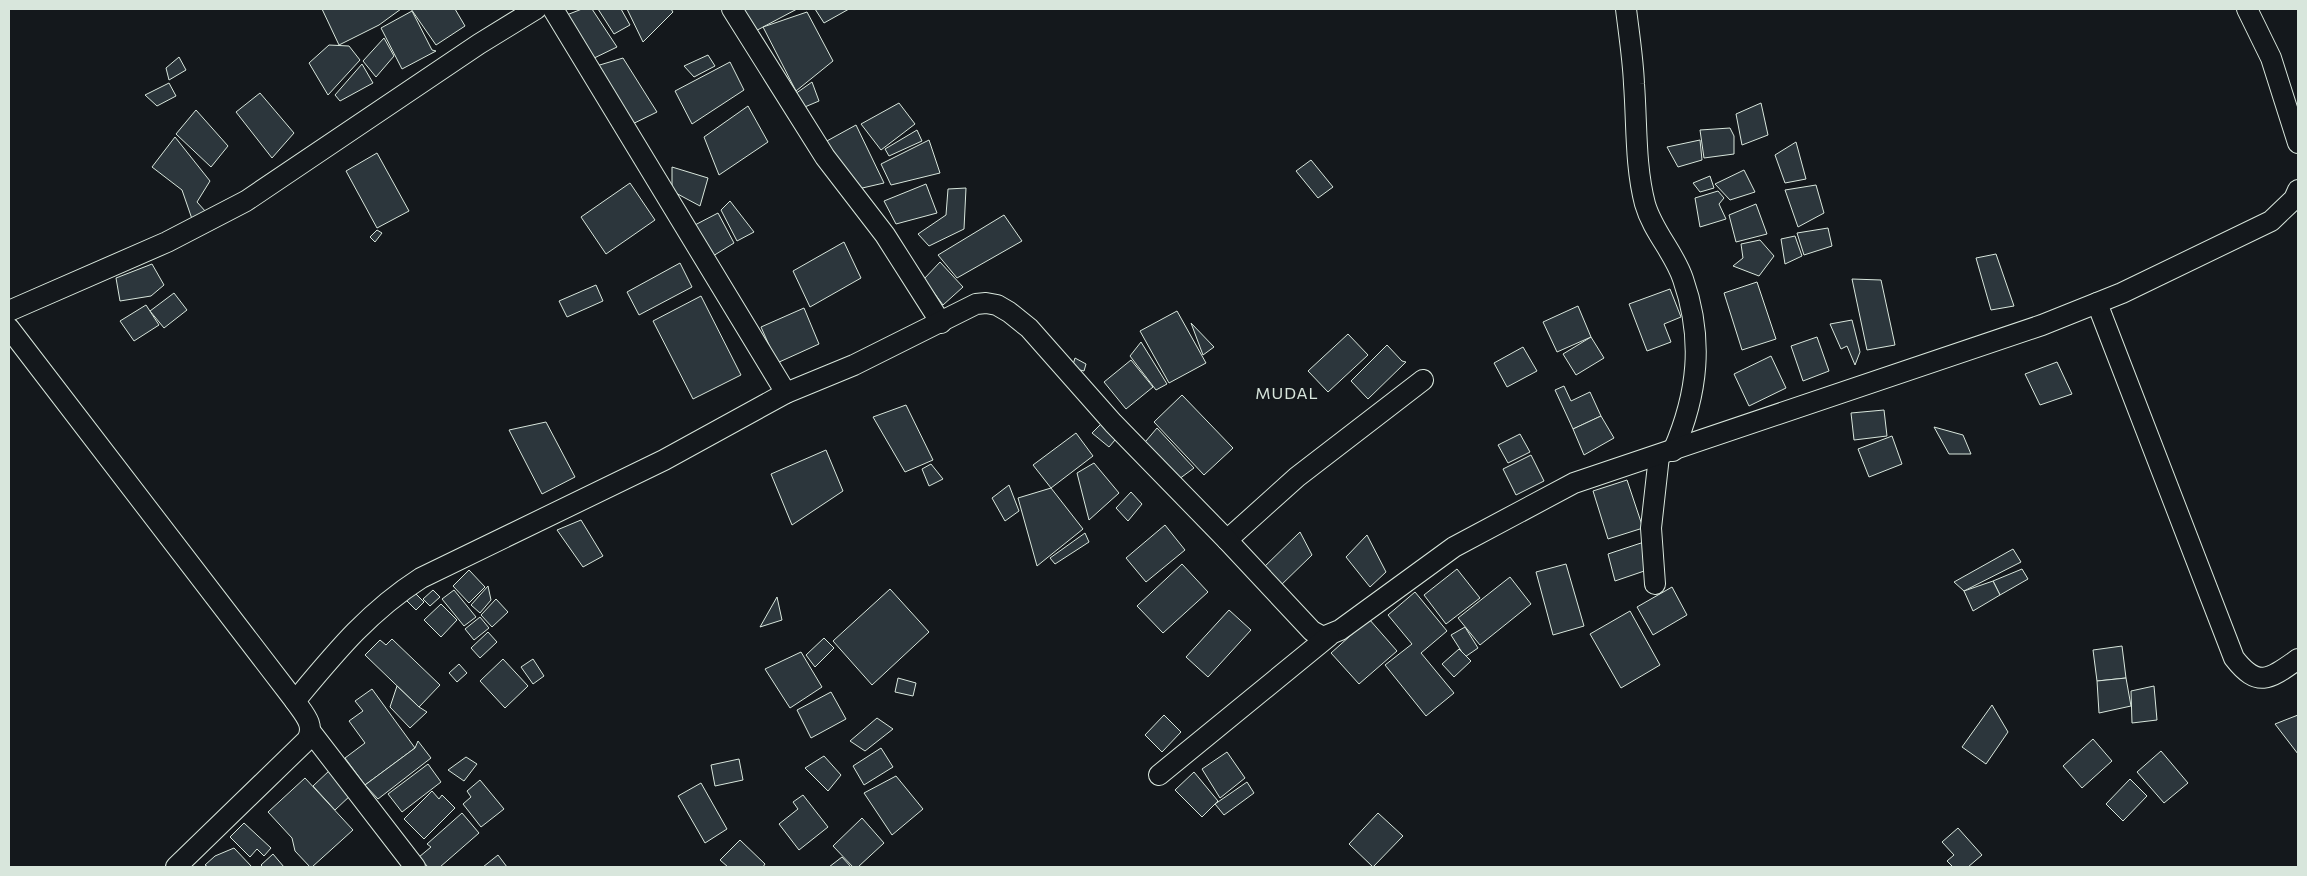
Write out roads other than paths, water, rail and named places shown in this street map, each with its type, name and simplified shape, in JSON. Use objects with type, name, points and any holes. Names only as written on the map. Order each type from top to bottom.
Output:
[{"type":"street","points":[[9,311],[167,242],[246,201],[479,44],[536,9]]},
{"type":"street","points":[[552,9],[786,394]]},
{"type":"street","points":[[732,9],[825,157],[885,235],[941,323]]},
{"type":"street","points":[[1626,9],[1634,81],[1637,148],[1645,204],[1652,223],[1682,278],[1697,346],[1690,404],[1666,454],[1651,528],[1655,584]]},
{"type":"street","points":[[2247,9],[2271,58],[2298,143]]},
{"type":"street","points":[[1159,775],[1329,636],[1454,547],[1523,509],[1574,483],[1666,454],[2042,326],[2097,303],[2271,221],[2294,199],[2298,190]]},
{"type":"street","points":[[295,701],[351,634],[386,603],[421,578],[664,460],[786,394],[854,365],[981,303],[993,304],[1009,312],[1029,328],[1113,423],[1312,631],[1320,637],[1329,636]]},
{"type":"street","points":[[2097,303],[2234,658],[2245,671],[2255,678],[2271,677],[2298,659]]},
{"type":"street","points":[[9,328],[295,701],[311,725],[311,732],[307,740],[176,867]]},
{"type":"street","points":[[1227,540],[1297,477],[1423,380]]},
{"type":"street","points":[[311,732],[415,867]]},
{"type":"district","name":"MUDAL","points":[[1287,392]]}]
